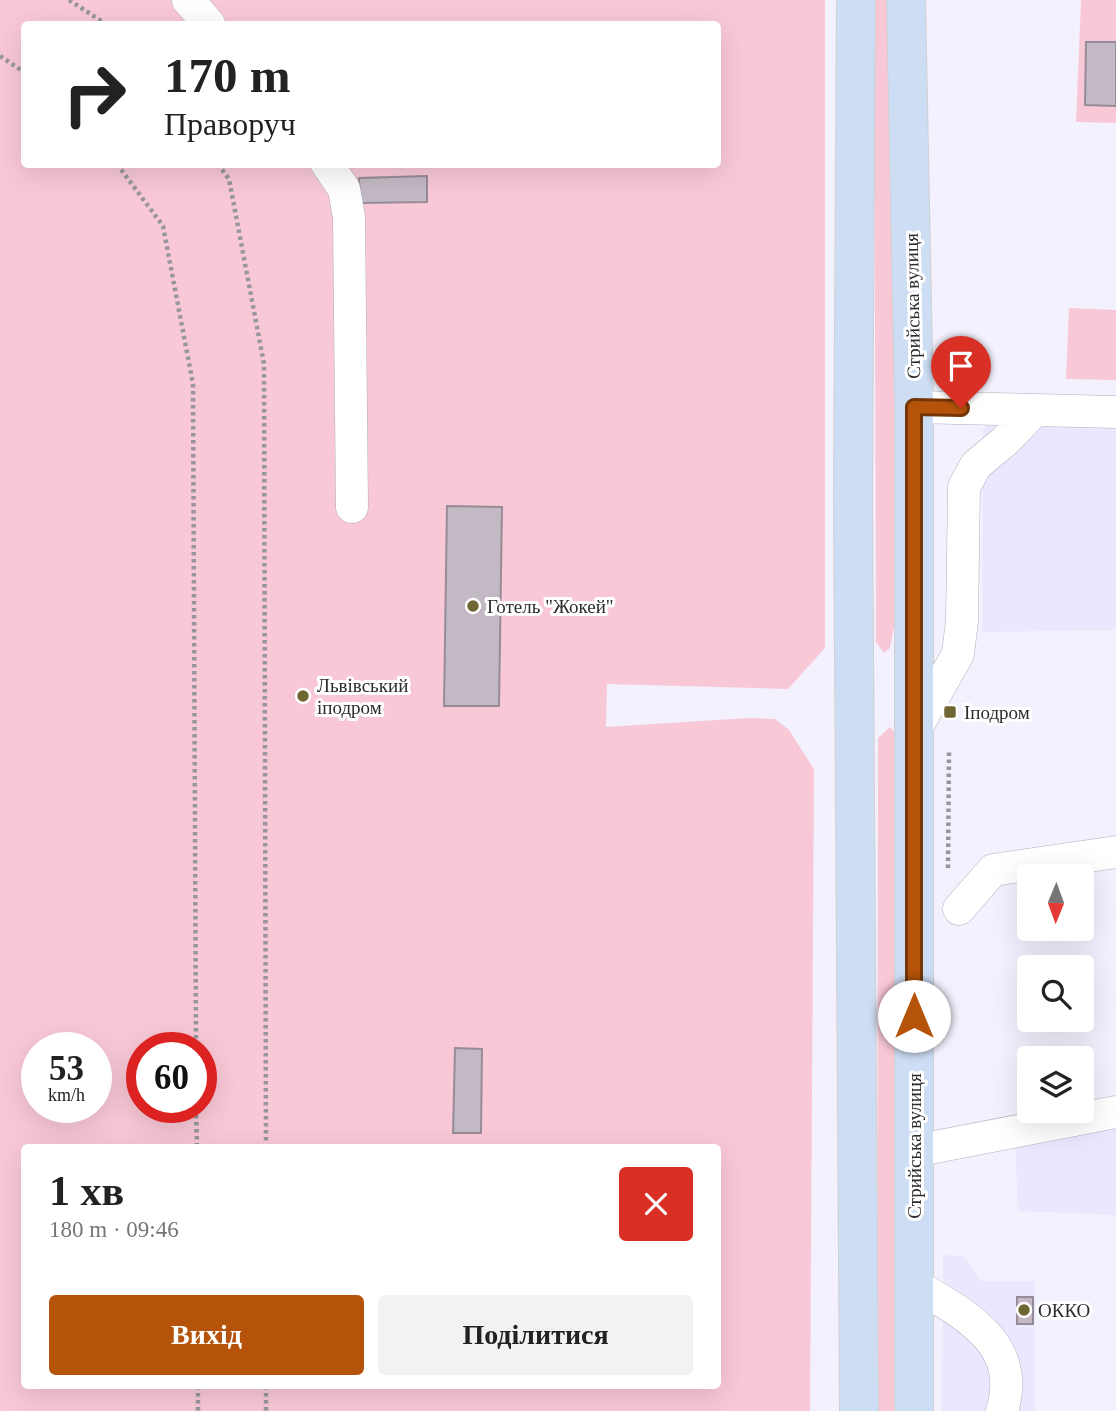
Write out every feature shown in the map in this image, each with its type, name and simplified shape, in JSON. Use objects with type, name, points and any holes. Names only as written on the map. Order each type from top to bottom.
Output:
[{"type":"main road","points":[[856,0],[853,497],[859,1411]]},
{"type":"main road","name":"Стрийська вулиця","points":[[906,0],[914,407],[914,1411]]},
{"type":"lane","points":[[188,0],[206,21]]},
{"type":"lane","points":[[330,168],[344,189],[349,218],[352,507]]},
{"type":"lane","points":[[914,407],[1116,412]]},
{"type":"lane","points":[[914,732],[958,654],[962,621],[964,487],[976,465],[1005,441],[1035,410]]},
{"type":"lane","points":[[959,909],[993,870],[1116,852]]},
{"type":"lane","points":[[915,1151],[1116,1112]]},
{"type":"lane","points":[[914,1284],[976,1323],[992,1340],[1002,1359],[1006,1377],[1006,1395],[1002,1411]]},
{"type":"path","points":[[69,0],[101,21]]},
{"type":"path","points":[[0,56],[21,70]]},
{"type":"path","points":[[120,168],[163,226],[193,384],[196,1032]]},
{"type":"path","points":[[221,168],[229,179],[264,364],[266,1144]]},
{"type":"path","points":[[196,1123],[197,1144]]},
{"type":"path","points":[[198,1389],[198,1411]]},
{"type":"path","points":[[266,1389],[266,1411]]},
{"type":"shaded area","name":"Львівський іподром","points":[[0,0],[825,0],[825,648],[788,689],[607,684],[606,727],[749,718],[775,719],[789,730],[814,769],[810,1411],[0,1411]]},
{"type":"shaded area","points":[[874,0],[892,0],[895,621],[890,648],[884,653],[876,642]]},
{"type":"shaded area","points":[[1081,0],[1116,0],[1116,123],[1076,122]]},
{"type":"shaded area","points":[[1069,308],[1116,310],[1116,380],[1066,379]]},
{"type":"shaded area","points":[[997,417],[1116,422],[1116,630],[982,632],[983,429]]},
{"type":"shaded area","points":[[890,727],[899,738],[898,1411],[877,1411],[878,738]]},
{"type":"shaded area","points":[[1116,1121],[1116,1215],[1018,1211],[1015,1142]]},
{"type":"shaded area","points":[[943,1255],[963,1256],[981,1281],[1035,1281],[1035,1411],[942,1411]]},
{"type":"building","points":[[1086,42],[1116,42],[1116,106],[1085,105]]},
{"type":"building","points":[[427,176],[427,202],[360,203],[359,178]]},
{"type":"building","name":"Готель \"Жокей\"","points":[[447,506],[502,507],[499,706],[444,706]]},
{"type":"building","points":[[455,1048],[482,1049],[481,1133],[453,1133]]},
{"type":"building","points":[[1017,1297],[1033,1297],[1033,1324],[1017,1324]]},
{"type":"place","name":"Готель \"Жокей\"","points":[[473,606]]},
{"type":"place","name":"Львівський іподром","points":[[303,696]]},
{"type":"place","name":"Іподром","points":[[950,712]]},
{"type":"place","name":"ОККО","points":[[1024,1310]]},
{"type":"route","points":[[914,1016],[914,407],[961,408]]}]
